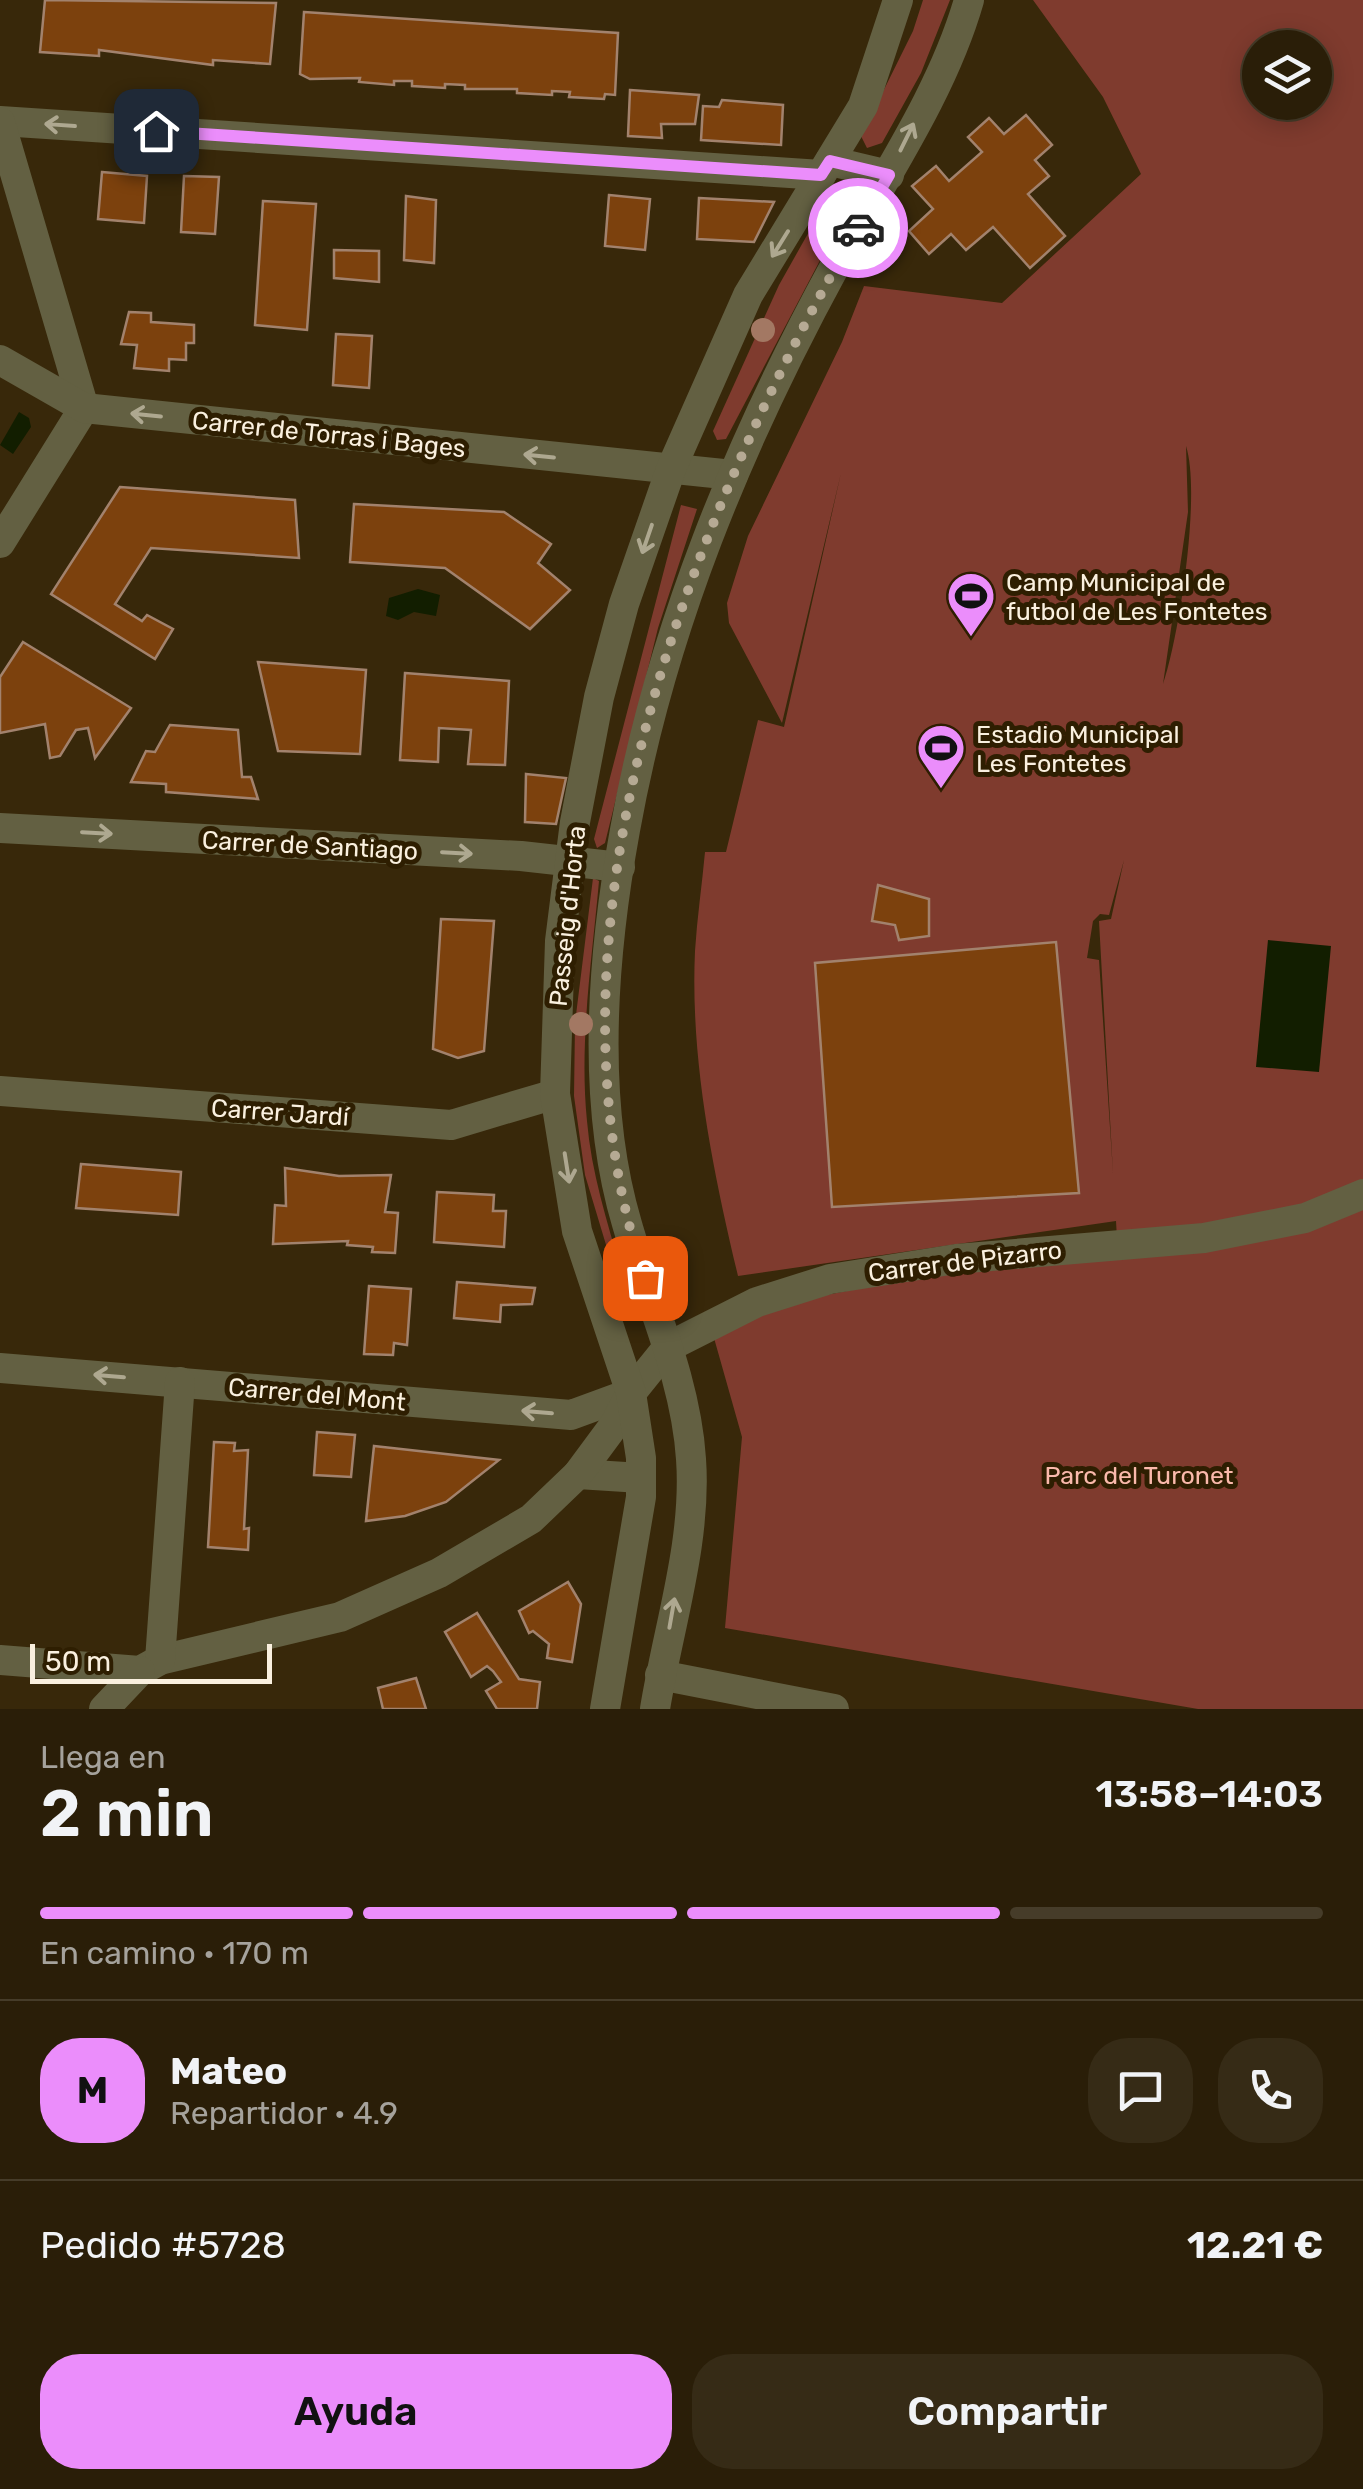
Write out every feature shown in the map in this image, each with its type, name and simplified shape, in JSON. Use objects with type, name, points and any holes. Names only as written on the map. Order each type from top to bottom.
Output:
[{"type":"street","name":"Passeig d'Horta","points":[[605,1709],[642,1478],[631,1393],[577,1230],[556,1094],[560,941],[599,697],[624,604],[671,469],[748,295],[862,106],[898,0]]},
{"type":"street","name":"Passeig d'Horta","points":[[656,1709],[691,1503],[691,1456],[668,1347],[626,1221],[610,1142],[604,1076],[610,947],[620,868],[647,727],[676,619],[733,475],[837,263],[889,175],[970,0]]},
{"type":"street","points":[[0,544],[84,408],[0,121],[826,168],[889,175]]},
{"type":"street","name":"Carrer de Torras i Bages","points":[[0,360],[84,408],[733,475]]},
{"type":"street","name":"Carrer de Santiago","points":[[0,828],[520,856],[620,868]]},
{"type":"street","name":"Carrer Jardí","points":[[0,1091],[451,1125],[556,1094]]},
{"type":"street","name":"Carrer de Pizarro","points":[[0,1660],[150,1666],[340,1617],[423,1580],[531,1519],[578,1474],[616,1424],[631,1393],[668,1347],[757,1302],[830,1279],[956,1258],[1204,1238],[1305,1218],[1363,1194]]},
{"type":"street","name":"Carrer del Mont","points":[[0,1368],[571,1415],[631,1393]]},
{"type":"street","points":[[104,1709],[150,1666],[180,1382]]},
{"type":"street","points":[[578,1474],[642,1478]]},
{"type":"street","points":[[660,1675],[834,1709]]},
{"type":"green space","points":[[923,0],[950,0],[921,73],[882,143],[867,148],[861,136],[913,31]]},
{"type":"green space","name":"Parc del Turonet","points":[[1033,0],[1363,0],[1363,1709],[1198,1709],[725,1628],[742,1437],[714,1338],[781,1304],[917,1277],[1118,1256],[1116,1221],[738,1276],[705,1115],[696,1033],[696,939],[705,852],[726,852],[758,720],[784,727],[841,473],[782,723],[729,623],[727,603],[748,536],[842,342],[864,286],[1002,303],[1141,174],[1103,97]],"holes":[[[1186,446],[1190,529],[1176,632],[1163,684],[1188,512]],[[1124,860],[1111,919],[1099,921],[1113,1173],[1099,960],[1087,958],[1093,921],[1100,914],[1109,915]]]},
{"type":"green space","points":[[837,194],[847,201],[847,209],[726,439],[717,440],[713,431],[779,285],[828,198]]},
{"type":"green space","points":[[681,505],[697,509],[658,628],[605,843],[597,848],[594,839]]},
{"type":"green space","points":[[593,878],[599,881],[585,1031],[587,1121],[599,1189],[630,1301],[625,1308],[585,1175],[574,1096],[575,1023]]},
{"type":"shaded area","points":[[19,412],[29,418],[31,427],[13,454],[0,445]]},
{"type":"shaded area","points":[[418,589],[440,595],[436,616],[414,612],[398,620],[386,616],[389,598]]},
{"type":"shaded area","points":[[1268,940],[1331,946],[1319,1072],[1256,1067]]},
{"type":"building","points":[[45,0],[276,3],[270,64],[213,60],[213,65],[99,50],[99,56],[40,52]]},
{"type":"building","points":[[304,12],[618,33],[615,95],[605,94],[604,99],[569,97],[570,92],[552,91],[552,95],[517,93],[517,89],[465,89],[465,85],[412,86],[412,81],[394,81],[394,85],[359,82],[360,78],[310,79],[300,74]]},
{"type":"building","points":[[630,90],[699,95],[695,124],[661,124],[662,138],[628,136]]},
{"type":"building","points":[[722,100],[783,105],[781,145],[701,140],[703,106],[719,107]]},
{"type":"building","points":[[1026,115],[1052,145],[1035,160],[1049,176],[1028,194],[1065,236],[1030,268],[993,227],[966,250],[951,234],[929,254],[909,231],[933,209],[912,186],[936,166],[949,181],[982,152],[968,137],[989,118],[1004,134]]},
{"type":"building","points":[[102,172],[147,176],[144,223],[98,219]]},
{"type":"building","points":[[184,176],[219,177],[215,234],[181,232]]},
{"type":"building","points":[[609,195],[650,199],[645,250],[605,246]]},
{"type":"building","points":[[406,196],[436,200],[434,263],[404,260]]},
{"type":"building","points":[[699,198],[774,202],[754,242],[697,239]]},
{"type":"building","points":[[263,201],[316,204],[307,330],[255,325]]},
{"type":"building","points":[[334,250],[379,251],[379,282],[334,278]]},
{"type":"building","points":[[129,312],[151,313],[151,322],[194,325],[194,343],[186,343],[186,360],[169,359],[169,371],[134,368],[137,345],[121,344]]},
{"type":"building","points":[[336,334],[372,336],[369,388],[333,385]]},
{"type":"building","points":[[120,487],[295,500],[299,558],[151,548],[115,604],[142,621],[147,615],[173,629],[155,659],[51,594]]},
{"type":"building","points":[[354,504],[504,512],[551,544],[538,563],[570,590],[530,629],[445,568],[350,562]]},
{"type":"building","points":[[23,642],[131,708],[95,758],[88,728],[76,730],[60,756],[50,758],[45,724],[0,733],[0,677]]},
{"type":"building","points":[[258,662],[366,670],[360,754],[278,751]]},
{"type":"building","points":[[405,673],[509,681],[505,765],[468,764],[471,730],[439,728],[438,762],[400,760]]},
{"type":"building","points":[[170,725],[238,730],[242,777],[251,777],[258,799],[166,792],[166,784],[131,782],[146,751],[155,752]]},
{"type":"building","points":[[526,774],[566,778],[556,824],[525,822]]},
{"type":"building","points":[[878,885],[929,899],[929,936],[899,940],[895,925],[872,921]]},
{"type":"building","points":[[441,919],[494,921],[484,1051],[458,1058],[433,1049]]},
{"type":"building","points":[[1056,942],[1079,1193],[832,1207],[815,963]]},
{"type":"building","points":[[81,1164],[181,1172],[178,1215],[76,1208]]},
{"type":"building","points":[[285,1168],[339,1176],[391,1175],[385,1212],[398,1213],[395,1253],[372,1252],[373,1247],[347,1245],[348,1241],[273,1244],[275,1205],[286,1206]]},
{"type":"building","points":[[437,1192],[494,1195],[493,1211],[506,1211],[504,1247],[434,1242]]},
{"type":"building","points":[[457,1282],[535,1288],[532,1304],[501,1305],[500,1322],[454,1318]]},
{"type":"building","points":[[369,1286],[411,1289],[407,1345],[394,1343],[393,1355],[364,1354]]},
{"type":"building","points":[[317,1432],[355,1435],[351,1477],[314,1475]]},
{"type":"building","points":[[214,1442],[235,1443],[234,1451],[248,1450],[244,1529],[249,1528],[248,1550],[208,1547]]},
{"type":"building","points":[[374,1446],[499,1460],[446,1502],[405,1516],[366,1521]]},
{"type":"building","points":[[568,1582],[581,1604],[572,1662],[547,1658],[549,1644],[533,1631],[529,1633],[519,1611]]},
{"type":"building","points":[[477,1613],[519,1679],[540,1682],[537,1709],[497,1709],[486,1691],[501,1682],[493,1671],[487,1666],[471,1677],[445,1632]]},
{"type":"building","points":[[416,1678],[426,1709],[383,1709],[378,1688]]},
{"type":"way so far","points":[[645,1278],[626,1221],[615,1168],[604,1076],[610,947],[624,831],[676,619],[749,435],[858,228]]},
{"type":"place","name":"Camp Municipal de futbol de Les Fontetes","points":[[971,638]]},
{"type":"place","name":"Estadio Municipal Les Fontetes","points":[[941,790]]},
{"type":"route","points":[[156,131],[821,175],[830,161],[889,175],[858,228]]}]
